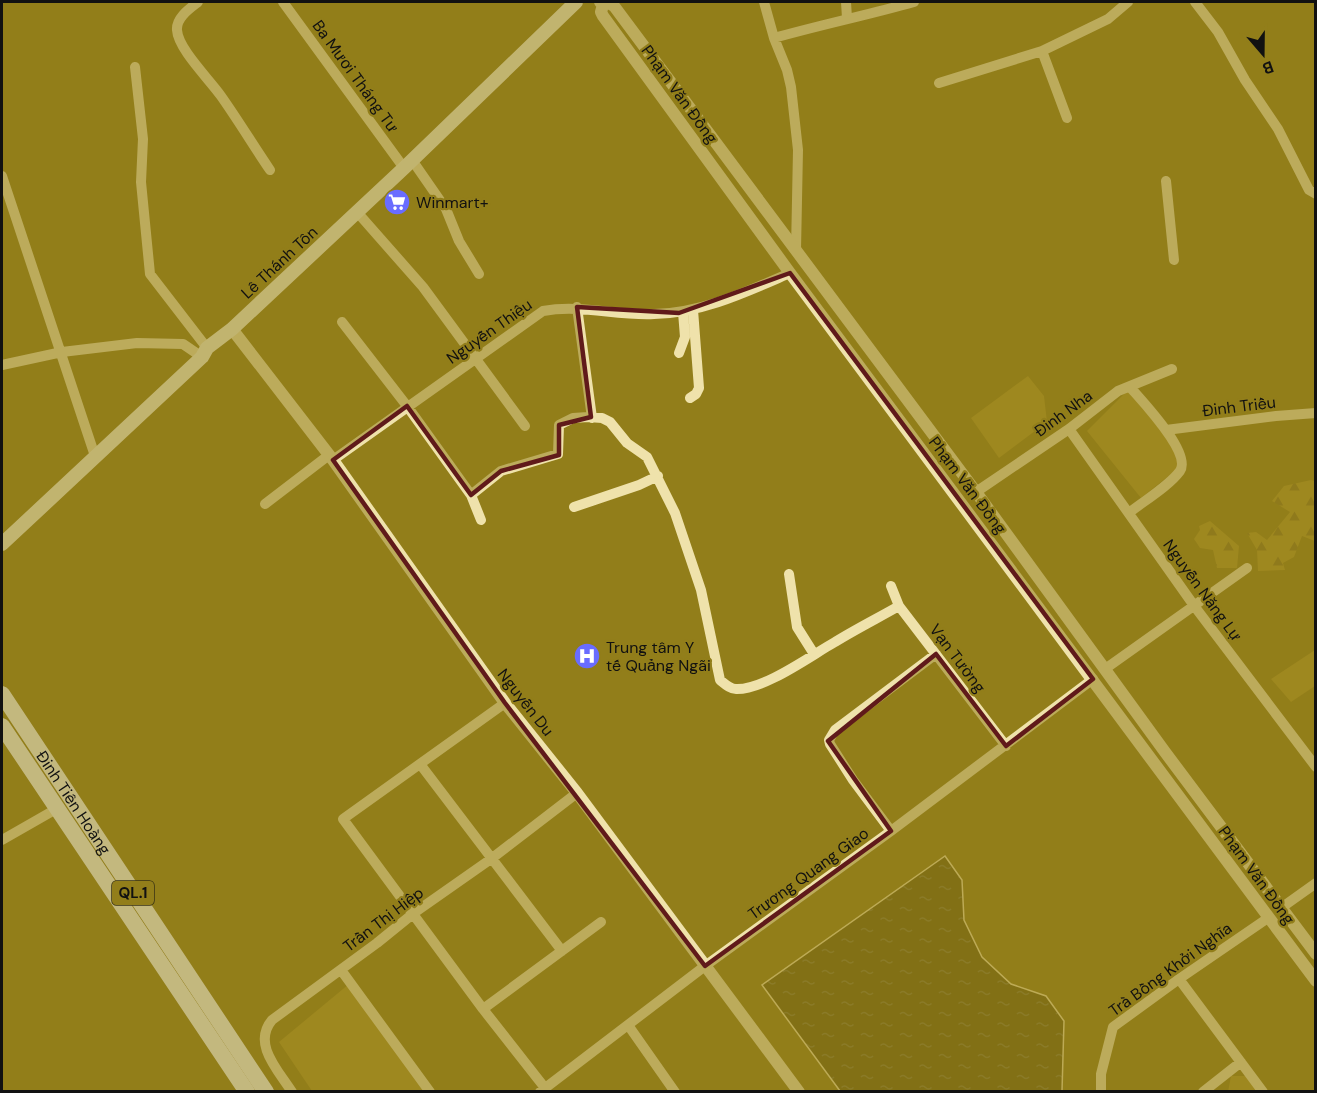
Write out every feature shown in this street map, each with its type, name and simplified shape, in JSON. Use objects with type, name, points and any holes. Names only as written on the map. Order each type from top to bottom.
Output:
[{"type":"highway","name":"Đinh Tiên Hoàng","points":[[2,694],[266,1092]]},
{"type":"highway","name":"Đinh Tiên Hoàng","points":[[2,726],[247,1092]]},
{"type":"main road","name":"Lê Thánh Tôn","points":[[2,544],[204,352],[408,164],[576,2]]},
{"type":"street","points":[[198,2],[181,18],[177,26],[177,35],[270,170]]},
{"type":"street","name":"Ba Mươi Tháng Tư","points":[[283,2],[408,164],[446,209],[459,241],[478,274]]},
{"type":"street","points":[[764,2],[774,38],[787,70],[794,105],[798,150],[796,250]]},
{"type":"street","points":[[846,2],[847,18]]},
{"type":"street","points":[[939,83],[1042,51],[1108,19],[1128,2]]},
{"type":"street","points":[[1195,2],[1218,32],[1245,80],[1278,129],[1309,190],[1316,194]]},
{"type":"street","name":"Phạm Văn Đồng","points":[[1316,954],[720,147],[614,6],[602,3],[603,16],[705,157],[1316,981]]},
{"type":"street","points":[[774,38],[847,18],[888,10],[907,3]]},
{"type":"street","points":[[1042,51],[1066,118]]},
{"type":"street","points":[[135,67],[142,139],[141,182],[150,274],[204,352]]},
{"type":"street","points":[[705,157],[720,147]]},
{"type":"street","points":[[2,176],[95,456]]},
{"type":"street","points":[[1166,181],[1174,260]]},
{"type":"street","points":[[357,212],[423,287],[525,426]]},
{"type":"street","name":"Nguyễn Thiệu","points":[[265,504],[543,311],[577,307],[651,315],[688,311],[736,296],[790,273]]},
{"type":"street","points":[[577,307],[592,418]]},
{"type":"street","points":[[679,353],[685,337],[688,311]]},
{"type":"street","points":[[688,311],[699,388],[690,398]]},
{"type":"street","points":[[833,330],[848,320]]},
{"type":"street","points":[[342,322],[407,406],[471,495],[481,520]]},
{"type":"street","name":"Nguyễn Du","points":[[232,328],[331,457],[505,703],[577,793],[799,1092]]},
{"type":"street","points":[[2,365],[101,346],[183,344],[204,352]]},
{"type":"street","name":"Đinh Nha","points":[[976,492],[1069,429],[1118,391],[1172,369]]},
{"type":"street","points":[[1130,387],[1167,430],[1182,460],[1181,469],[1130,512]]},
{"type":"street","name":"Đinh Triều","points":[[1167,430],[1316,413]]},
{"type":"street","points":[[471,495],[501,471],[558,454],[560,425],[573,418],[602,418],[610,422],[627,443],[647,457],[675,513],[701,590],[720,680],[731,688],[746,688],[760,684],[899,606]]},
{"type":"street","name":"Nguyễn Năng Lự","points":[[1069,429],[1130,512],[1195,607],[1314,762]]},
{"type":"street","points":[[573,507],[639,485],[657,476]]},
{"type":"street","points":[[962,506],[976,492]]},
{"type":"street","points":[[1093,680],[1105,669],[1247,568]]},
{"type":"street","points":[[789,574],[797,627],[814,654]]},
{"type":"street","name":"Vạn Tường","points":[[891,586],[899,606],[1006,746]]},
{"type":"street","points":[[891,831],[853,780],[829,740],[835,730],[936,654]]},
{"type":"street","name":"Trương Quang Giao","points":[[543,1090],[705,966],[1093,680]]},
{"type":"street","points":[[505,703],[343,819],[543,1090]]},
{"type":"street","points":[[420,764],[561,951]]},
{"type":"street","name":"Trần Thị Hiệp","points":[[292,1092],[265,1049],[263,1038],[265,1028],[272,1020],[577,793]]},
{"type":"street","points":[[2,840],[58,808]]},
{"type":"street","points":[[1268,918],[1316,883]]},
{"type":"street","name":"Trà Bồng Khởi Nghĩa","points":[[1101,1092],[1101,1074],[1113,1027],[1268,918]]},
{"type":"street","points":[[483,1009],[601,922]]},
{"type":"street","points":[[341,970],[430,1092]]},
{"type":"street","points":[[1179,979],[1263,1092]]},
{"type":"street","points":[[628,1025],[675,1092]]},
{"type":"street","points":[[1203,1092],[1216,1088],[1241,1062]]},
{"type":"highlighted area","points":[[790,273],[1093,679],[1006,746],[936,654],[828,741],[891,831],[705,966],[505,703],[333,460],[407,406],[471,495],[501,471],[559,455],[559,425],[591,417],[577,307],[679,313]]},
{"type":"green space","points":[[1028,376],[1044,396],[1047,422],[999,458],[971,418]]},
{"type":"green space","points":[[1131,387],[1186,462],[1141,498],[1087,431]]},
{"type":"green space","points":[[1315,481],[1315,541],[1302,536],[1294,557],[1283,563],[1285,570],[1258,571],[1257,550],[1247,533],[1256,532],[1267,540],[1290,512],[1272,501],[1284,486]]},
{"type":"green space","points":[[1210,521],[1239,546],[1237,568],[1217,568],[1213,550],[1200,548],[1194,539],[1200,530],[1199,526]]},
{"type":"green space","points":[[1315,650],[1315,686],[1291,702],[1271,679]]},
{"type":"green space","points":[[349,984],[428,1091],[312,1091],[279,1042]]},
{"type":"green space","points":[[1231,1076],[1245,1076],[1257,1091],[1228,1092]]},
{"type":"water","points":[[945,856],[962,880],[964,920],[982,957],[1011,984],[1046,996],[1064,1021],[1062,1091],[840,1091],[762,985]]},
{"type":"place","name":"Winmart+","points":[[397,202]]},
{"type":"place","name":"Trung tâm Y tế Quảng Ngãi","points":[[587,656]]}]
